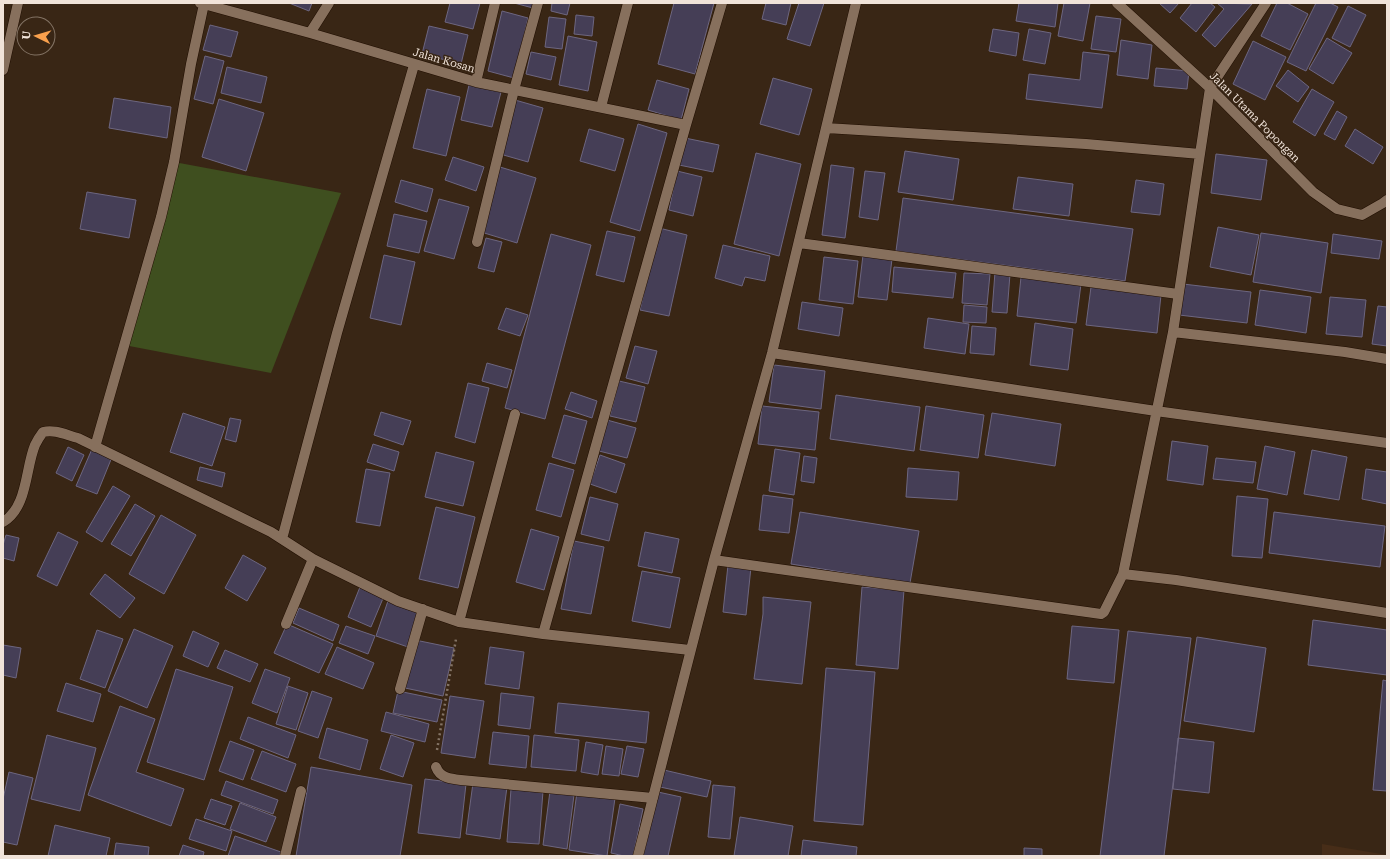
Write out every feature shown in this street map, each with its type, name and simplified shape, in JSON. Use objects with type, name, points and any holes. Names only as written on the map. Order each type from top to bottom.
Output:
[{"type":"street","points":[[3,70],[18,3]]},
{"type":"street","points":[[310,33],[329,3]]},
{"type":"street","points":[[476,82],[495,3]]},
{"type":"street","points":[[477,242],[514,90],[538,3]]},
{"type":"street","points":[[601,108],[628,3]]},
{"type":"street","points":[[544,634],[686,125],[722,3]]},
{"type":"street","points":[[638,856],[690,650],[772,352],[856,3]]},
{"type":"street","name":"Jalan Utama Popongan","points":[[1117,3],[1210,88],[1313,192],[1337,209],[1362,215],[1387,200]]},
{"type":"street","points":[[714,560],[1101,614],[1104,612],[1123,574],[1173,332],[1210,88],[1266,3]]},
{"type":"street","points":[[96,447],[161,217],[174,162],[202,4]]},
{"type":"street","name":"Jalan Kosan","points":[[202,4],[310,33],[476,82],[686,125]]},
{"type":"street","points":[[282,539],[336,333],[414,64]]},
{"type":"street","points":[[826,128],[1086,144],[1200,154]]},
{"type":"street","points":[[799,243],[1178,294]]},
{"type":"street","points":[[1173,332],[1345,352],[1387,360]]},
{"type":"street","points":[[772,352],[1156,412],[1387,442]]},
{"type":"street","points":[[460,622],[515,414]]},
{"type":"street","points":[[3,522],[9,518],[22,497],[35,445],[43,432],[50,430],[57,431],[78,438],[270,532],[313,559],[398,600],[460,622],[544,634],[690,650]]},
{"type":"street","points":[[286,624],[313,559]]},
{"type":"street","points":[[1123,574],[1176,580],[1387,613]]},
{"type":"street","points":[[400,688],[423,609]]},
{"type":"street","points":[[436,767],[442,775],[461,780],[653,798]]},
{"type":"street","points":[[285,856],[301,791]]},
{"type":"path","points":[[436,767],[460,622]]},
{"type":"shaded area","points":[[1322,844],[1387,855],[1387,856],[1322,856]]},
{"type":"green space","points":[[174,162],[341,193],[271,373],[124,345]]},
{"type":"building","points":[[289,3],[312,3],[309,11]]},
{"type":"building","points":[[450,3],[480,3],[473,29],[445,22]]},
{"type":"building","points":[[514,3],[534,3],[533,8]]},
{"type":"building","points":[[552,3],[570,3],[567,15],[551,11]]},
{"type":"building","points":[[674,3],[714,3],[695,74],[658,64]]},
{"type":"building","points":[[766,3],[791,3],[786,25],[762,19]]},
{"type":"building","points":[[799,3],[824,3],[810,46],[787,39]]},
{"type":"building","points":[[1019,3],[1058,3],[1055,27],[1016,21]]},
{"type":"building","points":[[1064,3],[1090,3],[1083,41],[1058,36]]},
{"type":"building","points":[[1159,3],[1179,3],[1170,13]]},
{"type":"building","points":[[1192,3],[1210,3],[1215,7],[1196,32],[1180,18]]},
{"type":"building","points":[[1217,3],[1252,4],[1215,47],[1202,35],[1224,9]]},
{"type":"building","points":[[1277,3],[1287,3],[1308,14],[1290,50],[1261,36]]},
{"type":"building","points":[[1316,3],[1330,3],[1338,7],[1306,71],[1287,62]]},
{"type":"building","points":[[1348,6],[1366,15],[1350,47],[1332,38]]},
{"type":"building","points":[[502,11],[528,18],[514,78],[488,71]]},
{"type":"building","points":[[576,15],[594,17],[592,36],[574,34]]},
{"type":"building","points":[[1096,16],[1121,19],[1116,52],[1091,49]]},
{"type":"building","points":[[549,17],[566,19],[562,49],[545,47]]},
{"type":"building","points":[[210,25],[238,32],[231,57],[203,50]]},
{"type":"building","points":[[429,26],[468,35],[461,64],[422,54]]},
{"type":"building","points":[[993,29],[1019,33],[1016,56],[989,51]]},
{"type":"building","points":[[1029,29],[1051,33],[1045,64],[1023,60]]},
{"type":"building","points":[[568,36],[597,42],[588,91],[559,85]]},
{"type":"building","points":[[1327,38],[1352,53],[1333,84],[1309,69]]},
{"type":"building","points":[[1121,40],[1152,45],[1148,79],[1117,75]]},
{"type":"building","points":[[1253,41],[1286,57],[1265,100],[1233,84]]},
{"type":"building","points":[[531,52],[556,57],[551,80],[526,74]]},
{"type":"building","points":[[1083,52],[1109,55],[1102,108],[1026,99],[1029,74],[1080,80]]},
{"type":"building","points":[[205,56],[224,61],[213,104],[194,99]]},
{"type":"building","points":[[227,67],[267,77],[261,103],[221,93]]},
{"type":"building","points":[[1156,68],[1189,71],[1187,89],[1154,86]]},
{"type":"building","points":[[1288,70],[1309,87],[1298,102],[1276,86]]},
{"type":"building","points":[[773,78],[812,89],[799,135],[760,124]]},
{"type":"building","points":[[657,80],[689,89],[681,120],[648,110]]},
{"type":"building","points":[[469,85],[501,92],[492,127],[461,120]]},
{"type":"building","points":[[427,89],[460,97],[446,156],[413,148]]},
{"type":"building","points":[[1312,89],[1334,102],[1315,136],[1293,122]]},
{"type":"building","points":[[114,98],[171,107],[167,138],[109,128]]},
{"type":"building","points":[[219,99],[264,113],[246,171],[202,157]]},
{"type":"building","points":[[515,100],[543,108],[528,162],[500,154]]},
{"type":"building","points":[[1337,111],[1347,117],[1335,140],[1324,134]]},
{"type":"building","points":[[638,124],[667,133],[640,231],[610,222]]},
{"type":"building","points":[[589,129],[624,139],[615,171],[580,161]]},
{"type":"building","points":[[1355,129],[1383,147],[1373,164],[1345,146]]},
{"type":"building","points":[[685,138],[719,145],[713,172],[679,165]]},
{"type":"building","points":[[905,151],[959,159],[953,200],[898,192]]},
{"type":"building","points":[[756,153],[801,164],[779,256],[734,244]]},
{"type":"building","points":[[1216,154],[1267,160],[1261,200],[1211,193]]},
{"type":"building","points":[[453,157],[484,167],[476,191],[445,180]]},
{"type":"building","points":[[831,165],[854,168],[845,238],[822,235]]},
{"type":"building","points":[[500,167],[536,178],[517,243],[481,232]]},
{"type":"building","points":[[677,171],[702,177],[693,216],[669,210]]},
{"type":"building","points":[[865,171],[885,173],[878,220],[859,217]]},
{"type":"building","points":[[1018,177],[1073,184],[1069,216],[1013,209]]},
{"type":"building","points":[[401,180],[433,189],[427,212],[395,202]]},
{"type":"building","points":[[1136,180],[1164,184],[1160,215],[1131,212]]},
{"type":"building","points":[[87,192],[136,200],[129,238],[80,229]]},
{"type":"building","points":[[903,198],[1133,229],[1125,281],[896,251]]},
{"type":"building","points":[[439,199],[469,207],[454,259],[424,251]]},
{"type":"building","points":[[394,214],[427,221],[419,253],[387,246]]},
{"type":"building","points":[[1218,227],[1259,235],[1251,275],[1210,267]]},
{"type":"building","points":[[659,228],[687,235],[669,316],[640,310]]},
{"type":"building","points":[[607,231],[635,237],[624,282],[596,275]]},
{"type":"building","points":[[1261,233],[1328,243],[1321,293],[1253,282]]},
{"type":"building","points":[[551,234],[591,245],[545,419],[505,408]]},
{"type":"building","points":[[1333,234],[1382,241],[1379,259],[1331,253]]},
{"type":"building","points":[[486,238],[502,242],[494,272],[478,268]]},
{"type":"building","points":[[723,245],[770,256],[765,281],[745,277],[742,286],[715,278]]},
{"type":"building","points":[[384,255],[415,262],[401,325],[370,318]]},
{"type":"building","points":[[863,255],[892,259],[887,300],[858,297]]},
{"type":"building","points":[[824,257],[858,261],[853,304],[819,300]]},
{"type":"building","points":[[894,267],[956,273],[953,298],[892,292]]},
{"type":"building","points":[[995,272],[1010,274],[1007,313],[992,312]]},
{"type":"building","points":[[964,273],[990,274],[987,305],[962,303]]},
{"type":"building","points":[[1021,277],[1081,284],[1076,323],[1017,316]]},
{"type":"building","points":[[1183,284],[1251,292],[1247,323],[1179,315]]},
{"type":"building","points":[[1091,287],[1161,295],[1157,333],[1086,325]]},
{"type":"building","points":[[1260,290],[1311,297],[1306,333],[1255,325]]},
{"type":"building","points":[[1330,297],[1366,300],[1362,337],[1326,334]]},
{"type":"building","points":[[802,302],[843,308],[839,336],[798,329]]},
{"type":"building","points":[[964,305],[987,307],[986,323],[963,322]]},
{"type":"building","points":[[1378,306],[1387,307],[1387,346],[1372,344]]},
{"type":"building","points":[[506,308],[528,315],[520,336],[498,329]]},
{"type":"building","points":[[928,318],[969,324],[965,354],[924,348]]},
{"type":"building","points":[[1035,323],[1073,329],[1068,370],[1030,365]]},
{"type":"building","points":[[972,326],[996,328],[994,355],[970,353]]},
{"type":"building","points":[[635,346],[657,351],[648,384],[626,378]]},
{"type":"building","points":[[487,363],[512,370],[507,388],[482,381]]},
{"type":"building","points":[[774,365],[825,371],[821,409],[769,402]]},
{"type":"building","points":[[619,381],[645,387],[636,422],[610,416]]},
{"type":"building","points":[[468,383],[489,388],[475,443],[455,437]]},
{"type":"building","points":[[571,392],[597,401],[592,418],[565,409]]},
{"type":"building","points":[[836,395],[920,407],[914,451],[830,439]]},
{"type":"building","points":[[762,406],[819,412],[815,450],[758,444]]},
{"type":"building","points":[[926,406],[984,415],[978,458],[920,450]]},
{"type":"building","points":[[381,412],[411,421],[403,445],[374,435]]},
{"type":"building","points":[[183,413],[225,427],[212,466],[170,452]]},
{"type":"building","points":[[992,413],[1061,424],[1055,466],[985,455]]},
{"type":"building","points":[[564,415],[587,421],[575,464],[552,457]]},
{"type":"building","points":[[230,418],[241,420],[236,442],[225,439]]},
{"type":"building","points":[[607,420],[636,428],[627,458],[599,451]]},
{"type":"building","points":[[1172,441],[1208,446],[1203,485],[1167,480]]},
{"type":"building","points":[[373,444],[399,452],[394,471],[367,462]]},
{"type":"building","points":[[1265,446],[1295,452],[1287,495],[1257,489]]},
{"type":"building","points":[[68,447],[84,455],[72,481],[56,473]]},
{"type":"building","points":[[92,449],[112,457],[97,494],[76,486]]},
{"type":"building","points":[[775,449],[800,453],[794,495],[769,491]]},
{"type":"building","points":[[1312,450],[1347,457],[1339,500],[1304,494]]},
{"type":"building","points":[[436,452],[474,462],[463,506],[425,497]]},
{"type":"building","points":[[600,455],[625,464],[616,493],[590,484]]},
{"type":"building","points":[[804,456],[817,458],[814,483],[801,481]]},
{"type":"building","points":[[1216,458],[1256,462],[1253,483],[1213,479]]},
{"type":"building","points":[[549,463],[574,470],[561,517],[536,510]]},
{"type":"building","points":[[200,467],[225,473],[222,487],[197,480]]},
{"type":"building","points":[[908,468],[959,472],[957,500],[906,497]]},
{"type":"building","points":[[366,469],[390,473],[380,526],[356,522]]},
{"type":"building","points":[[1366,469],[1387,472],[1387,504],[1362,499]]},
{"type":"building","points":[[113,486],[130,496],[102,542],[86,532]]},
{"type":"building","points":[[763,495],[793,499],[789,533],[759,530]]},
{"type":"building","points":[[1237,496],[1268,499],[1262,558],[1232,556]]},
{"type":"building","points":[[590,497],[618,504],[609,541],[581,534]]},
{"type":"building","points":[[135,504],[155,516],[131,556],[111,544]]},
{"type":"building","points":[[436,507],[475,517],[458,588],[419,579]]},
{"type":"building","points":[[800,512],[919,531],[910,583],[791,564]]},
{"type":"building","points":[[1274,512],[1385,526],[1380,567],[1269,553]]},
{"type":"building","points":[[161,515],[196,535],[164,594],[129,574]]},
{"type":"building","points":[[531,529],[559,537],[544,590],[516,582]]},
{"type":"building","points":[[58,532],[78,542],[57,586],[37,576]]},
{"type":"building","points":[[645,532],[679,539],[672,573],[638,566]]},
{"type":"building","points":[[6,535],[19,538],[14,561],[3,558],[3,545]]},
{"type":"building","points":[[574,541],[604,547],[591,614],[561,609]]},
{"type":"building","points":[[243,555],[266,568],[247,601],[225,588]]},
{"type":"building","points":[[728,565],[751,567],[746,615],[723,612]]},
{"type":"building","points":[[642,571],[680,578],[670,628],[632,621]]},
{"type":"building","points":[[105,574],[135,598],[120,618],[90,594]]},
{"type":"building","points":[[360,587],[384,596],[371,627],[348,617]]},
{"type":"building","points":[[862,587],[904,590],[898,669],[856,665]]},
{"type":"building","points":[[763,597],[811,602],[802,684],[754,679],[763,614]]},
{"type":"building","points":[[389,598],[421,609],[408,647],[376,636]]},
{"type":"building","points":[[299,608],[339,625],[333,641],[293,623]]},
{"type":"building","points":[[1313,620],[1387,630],[1387,675],[1308,665]]},
{"type":"building","points":[[287,624],[333,644],[319,673],[274,653]]},
{"type":"building","points":[[346,626],[375,636],[368,654],[339,643]]},
{"type":"building","points":[[1072,626],[1119,630],[1114,683],[1067,679]]},
{"type":"building","points":[[134,629],[173,646],[147,708],[108,691]]},
{"type":"building","points":[[97,630],[123,639],[105,688],[80,679]]},
{"type":"building","points":[[193,631],[219,643],[208,667],[183,656]]},
{"type":"building","points":[[1128,631],[1191,638],[1164,856],[1100,856]]},
{"type":"building","points":[[1197,637],[1266,648],[1254,732],[1184,721]]},
{"type":"building","points":[[415,640],[454,648],[443,696],[405,688]]},
{"type":"building","points":[[3,645],[21,648],[16,678],[3,675]]},
{"type":"building","points":[[337,647],[374,663],[363,689],[325,674]]},
{"type":"building","points":[[490,647],[524,652],[519,689],[485,684]]},
{"type":"building","points":[[225,650],[258,664],[250,682],[217,668]]},
{"type":"building","points":[[826,668],[875,672],[863,825],[814,821]]},
{"type":"building","points":[[176,669],[233,687],[204,780],[147,762]]},
{"type":"building","points":[[265,669],[290,678],[277,713],[252,703]]},
{"type":"building","points":[[1383,680],[1387,681],[1387,791],[1373,790]]},
{"type":"building","points":[[66,683],[101,694],[93,722],[57,711]]},
{"type":"building","points":[[288,686],[308,693],[296,730],[276,724]]},
{"type":"building","points":[[312,691],[332,698],[318,738],[298,731]]},
{"type":"building","points":[[398,691],[442,700],[437,722],[393,713]]},
{"type":"building","points":[[501,693],[534,697],[530,729],[498,725]]},
{"type":"building","points":[[450,696],[484,701],[475,758],[441,753]]},
{"type":"building","points":[[558,703],[649,712],[646,743],[555,733]]},
{"type":"building","points":[[120,706],[155,719],[136,772],[184,789],[171,826],[88,795]]},
{"type":"building","points":[[386,712],[429,724],[425,742],[381,731]]},
{"type":"building","points":[[248,717],[296,735],[288,758],[240,739]]},
{"type":"building","points":[[327,728],[368,740],[360,770],[319,758]]},
{"type":"building","points":[[493,732],[529,736],[526,768],[489,764]]},
{"type":"building","points":[[47,735],[96,748],[80,811],[31,799]]},
{"type":"building","points":[[391,735],[414,743],[403,777],[380,769]]},
{"type":"building","points":[[534,735],[579,740],[576,771],[531,767]]},
{"type":"building","points":[[1178,738],[1214,742],[1209,793],[1173,789]]},
{"type":"building","points":[[230,741],[254,750],[243,780],[219,771]]},
{"type":"building","points":[[586,742],[603,745],[598,775],[581,772]]},
{"type":"building","points":[[606,746],[623,749],[619,776],[602,774]]},
{"type":"building","points":[[627,746],[644,749],[638,777],[621,774]]},
{"type":"building","points":[[262,751],[296,764],[286,792],[251,779]]},
{"type":"building","points":[[311,767],[412,785],[400,856],[296,856]]},
{"type":"building","points":[[664,770],[711,781],[707,797],[660,787]]},
{"type":"building","points":[[9,772],[33,778],[17,845],[3,842],[3,799]]},
{"type":"building","points":[[425,779],[466,784],[460,838],[418,833]]},
{"type":"building","points":[[226,781],[278,800],[273,814],[221,795]]},
{"type":"building","points":[[473,783],[507,787],[500,839],[466,834]]},
{"type":"building","points":[[713,785],[735,787],[730,839],[708,837]]},
{"type":"building","points":[[511,789],[543,791],[539,844],[507,842]]},
{"type":"building","points":[[550,791],[574,795],[567,849],[543,845]]},
{"type":"building","points":[[577,792],[615,798],[607,856],[569,850]]},
{"type":"building","points":[[658,792],[681,797],[668,856],[643,856]]},
{"type":"building","points":[[211,799],[232,806],[225,825],[204,818]]},
{"type":"building","points":[[240,803],[276,817],[266,842],[230,829]]},
{"type":"building","points":[[620,804],[643,809],[633,856],[624,856],[611,853]]},
{"type":"building","points":[[740,817],[793,826],[788,856],[734,856]]},
{"type":"building","points":[[196,819],[232,831],[226,851],[189,839]]},
{"type":"building","points":[[55,825],[110,838],[106,856],[48,856]]},
{"type":"building","points":[[235,836],[281,852],[279,856],[228,856]]},
{"type":"building","points":[[803,840],[857,847],[856,856],[801,856]]},
{"type":"building","points":[[116,843],[149,847],[148,856],[114,856]]},
{"type":"building","points":[[183,845],[204,852],[203,856],[179,856]]},
{"type":"building","points":[[1024,848],[1042,849],[1042,856],[1024,856]]}]
